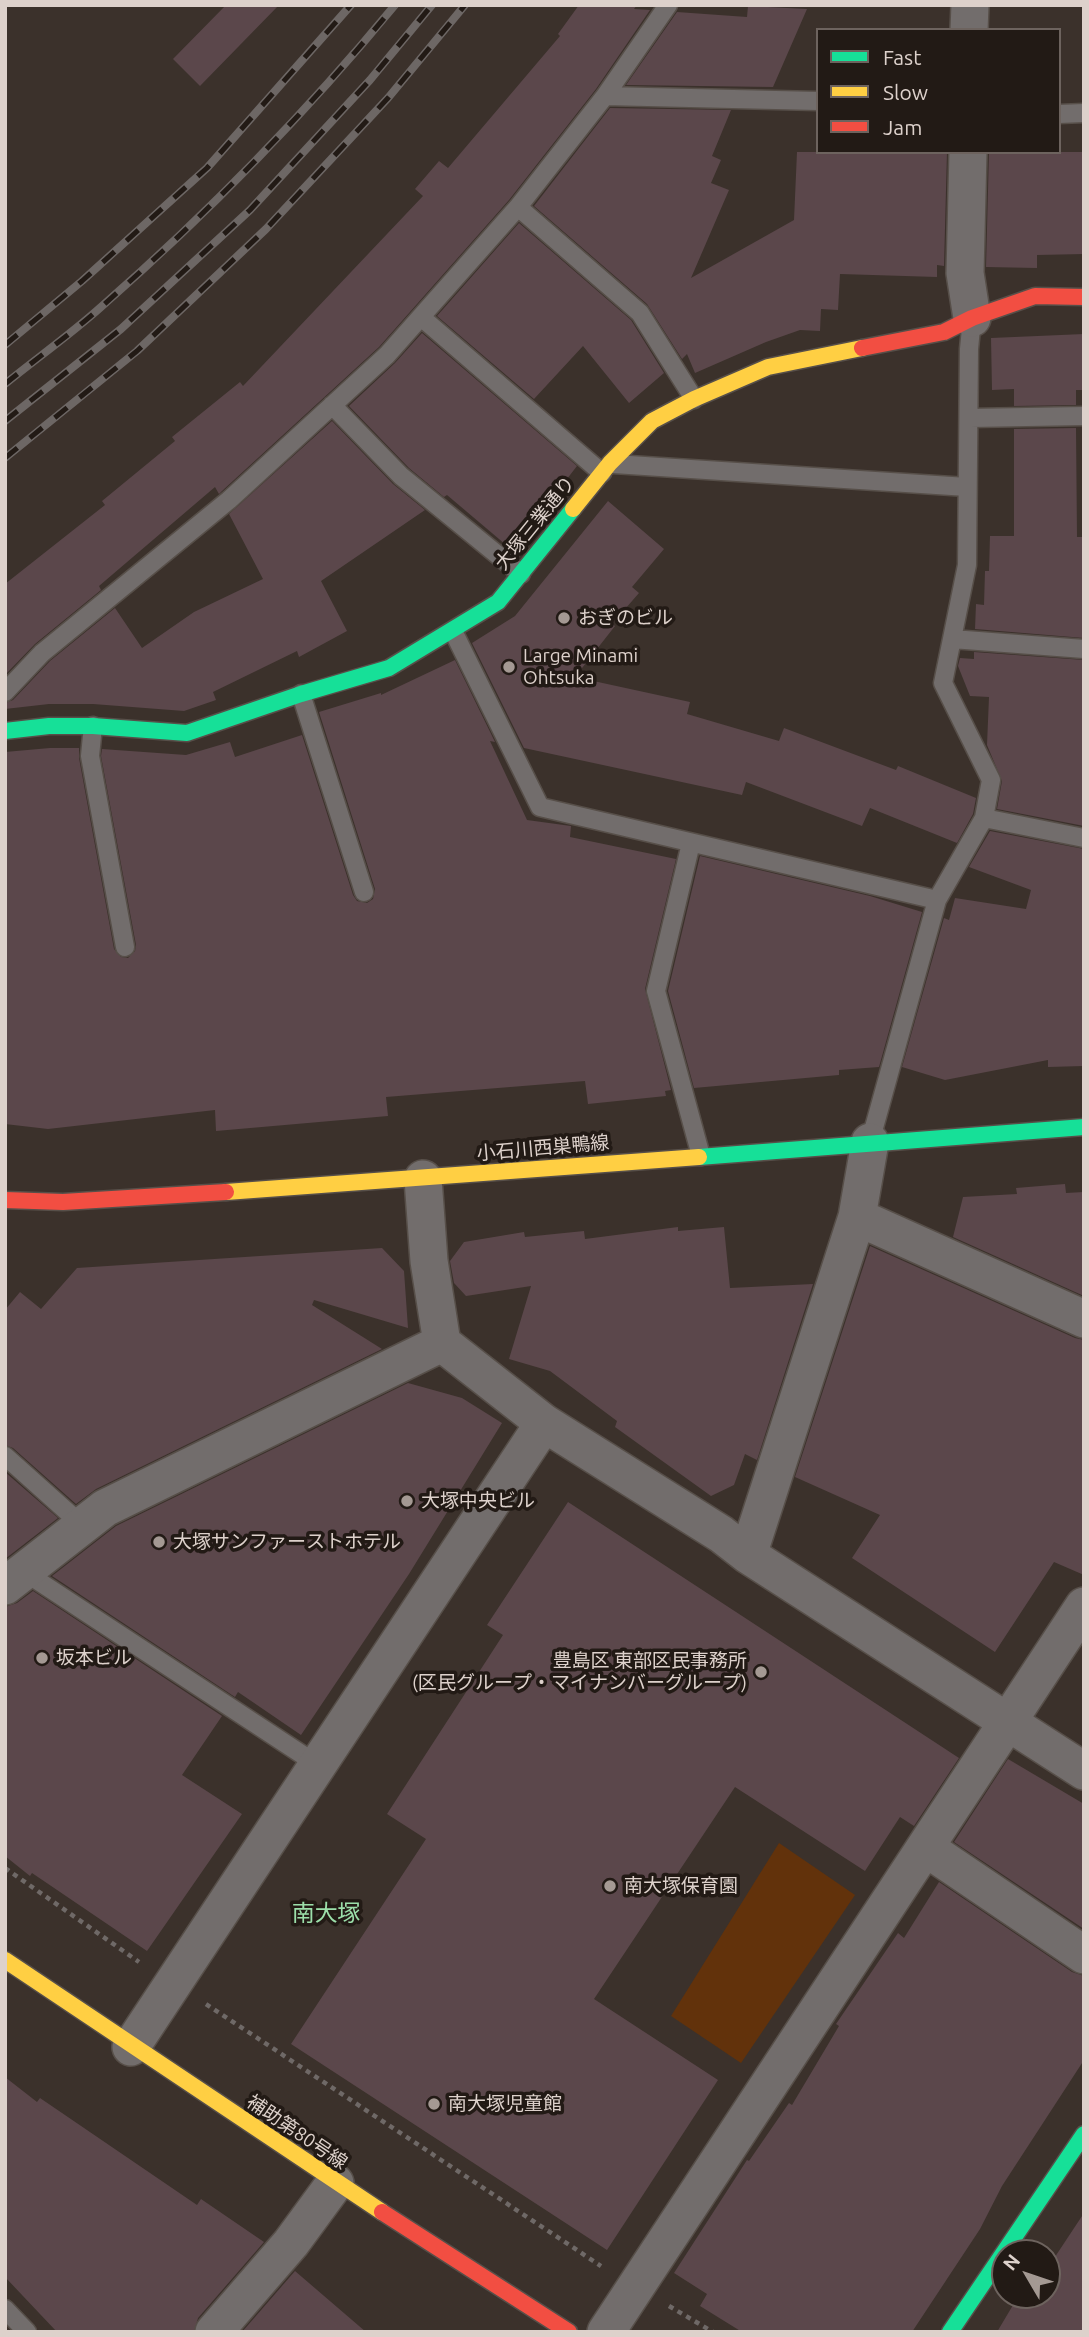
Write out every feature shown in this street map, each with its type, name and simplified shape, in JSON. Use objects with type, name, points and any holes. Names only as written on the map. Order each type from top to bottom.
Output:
[{"type":"street","points":[[969,28],[970,5]]},
{"type":"street","points":[[968,154],[965,274],[972,318]]},
{"type":"street","name":"大塚三業通り","points":[[5,731],[49,726],[93,726],[187,733],[301,694],[389,668],[498,602],[606,468],[652,421],[694,399],[768,367],[944,332],[972,318],[1035,296],[1084,297]]},
{"type":"street","name":"小石川西巣鴨線","points":[[5,1200],[63,1202],[423,1179],[1084,1126]]},
{"type":"street","points":[[748,1555],[857,1217],[870,1142]]},
{"type":"street","points":[[423,1179],[429,1261],[442,1343],[544,1423],[721,1534],[748,1555],[1084,1771]]},
{"type":"street","points":[[857,1217],[1084,1319]]},
{"type":"street","points":[[14,1579],[105,1508],[442,1343]]},
{"type":"street","points":[[131,2047],[544,1423]]},
{"type":"street","points":[[606,2332],[1084,1606]]},
{"type":"street","points":[[926,1848],[1084,1955]]},
{"type":"street","name":"補助第80号線","points":[[5,1960],[335,2183],[569,2332]]},
{"type":"street","points":[[950,2332],[1084,2134]]},
{"type":"street","points":[[214,2332],[292,2243],[335,2183]]},
{"type":"lane","points":[[5,692],[42,653],[229,499],[387,355],[518,207],[605,96],[668,5]]},
{"type":"lane","points":[[605,96],[816,101]]},
{"type":"lane","points":[[1061,114],[1084,113]]},
{"type":"lane","points":[[518,207],[640,313],[694,399]]},
{"type":"lane","points":[[421,317],[606,468],[967,487]]},
{"type":"lane","points":[[870,1142],[937,900],[984,818],[991,780],[943,683],[967,565],[970,418],[968,349],[972,318]]},
{"type":"lane","points":[[332,405],[401,475],[521,574]]},
{"type":"lane","points":[[970,418],[1084,416]]},
{"type":"lane","points":[[453,631],[540,807],[937,900]]},
{"type":"lane","points":[[952,639],[1084,649]]},
{"type":"lane","points":[[301,694],[364,892]]},
{"type":"lane","points":[[93,726],[90,756],[125,947]]},
{"type":"lane","points":[[984,818],[1084,838]]},
{"type":"lane","points":[[691,843],[656,991],[701,1156]]},
{"type":"lane","points":[[5,1457],[82,1525]]},
{"type":"lane","points":[[14,1579],[318,1765]]},
{"type":"lane","points":[[5,2309],[27,2332]]},
{"type":"path","points":[[5,1868],[173,1983],[609,2271]]},
{"type":"shaded area","points":[[779,1843],[855,1895],[741,2063],[671,2016]]},
{"type":"building","points":[[226,5],[279,5],[200,86],[173,59]]},
{"type":"building","points":[[579,5],[637,5],[634,9],[650,10],[596,89],[509,200],[379,347],[219,494],[215,487],[99,586],[101,590],[35,644],[5,675],[5,584],[105,505],[102,501],[175,441],[172,437],[240,382],[243,386],[423,196],[415,189],[439,161],[448,168],[560,36],[558,34]]},
{"type":"building","points":[[748,6],[807,9],[773,87],[626,85],[677,12],[747,17]]},
{"type":"building","points":[[610,108],[731,110],[712,156],[721,160],[711,183],[729,190],[691,278],[794,220],[797,152],[947,154],[944,266],[937,265],[937,277],[840,274],[838,310],[821,309],[820,331],[800,330],[695,373],[687,354],[682,359],[647,304],[534,206]]},
{"type":"building","points":[[1084,152],[1084,254],[1037,255],[1037,268],[986,267],[989,154]]},
{"type":"building","points":[[519,223],[631,320],[664,373],[629,403],[583,346],[534,399],[437,316]]},
{"type":"building","points":[[422,333],[577,466],[512,550],[447,495],[444,497],[409,468],[349,406],[395,363]]},
{"type":"building","points":[[1084,334],[1084,390],[1076,390],[1076,405],[1014,406],[1014,389],[992,390],[991,338]]},
{"type":"building","points":[[332,421],[393,484],[425,510],[321,581],[347,631],[299,657],[297,651],[213,692],[216,700],[184,711],[93,704],[49,704],[5,709],[5,703],[13,700],[50,661],[115,608],[142,648],[194,612],[263,579],[229,514]]},
{"type":"building","points":[[1076,428],[1077,537],[1084,537],[1084,638],[975,629],[976,604],[984,605],[990,536],[1014,536],[1014,429]]},
{"type":"building","points":[[608,501],[664,549],[632,587],[639,593],[612,624],[615,626],[575,677],[690,702],[687,714],[779,741],[784,728],[896,770],[898,766],[976,798],[973,814],[957,843],[870,808],[862,826],[746,782],[742,795],[524,748],[472,643],[515,616]]},
{"type":"building","points":[[974,652],[1084,660],[1084,826],[997,809],[1002,781],[987,745],[989,697],[970,696],[958,666],[960,658],[974,659]]},
{"type":"building","points":[[455,660],[495,742],[490,741],[527,820],[571,826],[570,837],[676,859],[645,989],[671,1090],[665,1091],[666,1096],[588,1104],[585,1081],[386,1097],[388,1116],[216,1131],[215,1110],[48,1129],[5,1124],[5,752],[79,748],[114,949],[121,957],[128,958],[135,951],[136,945],[101,756],[102,749],[186,755],[230,742],[235,757],[302,735],[353,895],[357,901],[367,903],[373,899],[375,889],[319,712],[381,695]]},
{"type":"building","points":[[990,831],[1084,849],[1084,1066],[1048,1067],[1048,1060],[945,1080],[902,1067],[944,918],[949,920],[955,898],[1026,909],[1031,890],[969,867]]},
{"type":"building","points":[[700,856],[870,896],[922,912],[879,1067],[839,1070],[839,1075],[694,1088],[668,991]]},
{"type":"building","points":[[1065,1184],[1066,1193],[1084,1192],[1084,1296],[953,1237],[963,1197],[1017,1194],[1016,1188]]},
{"type":"building","points":[[678,1227],[678,1231],[724,1227],[730,1288],[813,1284],[757,1460],[745,1454],[734,1485],[711,1496],[615,1427],[617,1421],[550,1371],[509,1359],[531,1286],[466,1296],[454,1283],[450,1261],[464,1242],[524,1232],[525,1237],[584,1231],[585,1239]]},
{"type":"building","points":[[870,1246],[1084,1340],[1084,1575],[1054,1562],[995,1652],[852,1558],[880,1515],[795,1477]]},
{"type":"building","points":[[382,1248],[404,1271],[408,1328],[314,1300],[312,1305],[382,1349],[96,1489],[76,1504],[13,1448],[5,1445],[5,1310],[20,1292],[41,1309],[77,1268]]},
{"type":"building","points":[[408,1383],[462,1398],[502,1423],[409,1574],[301,1735],[238,1692],[235,1697],[52,1576],[116,1526]]},
{"type":"building","points":[[5,1472],[58,1518],[5,1559]]},
{"type":"building","points":[[568,1502],[959,1758],[914,1826],[900,1817],[865,1871],[735,1787],[594,1999],[718,2080],[607,2250],[291,2044],[426,1839],[387,1814],[503,1635],[487,1625]]},
{"type":"building","points":[[33,1591],[222,1716],[182,1775],[242,1814],[147,1951],[32,1873],[30,1876],[5,1856],[5,1607],[17,1603]]},
{"type":"building","points":[[1008,1759],[1084,1804],[1084,1929],[954,1842]]},
{"type":"building","points":[[939,1882],[1072,1972],[1084,1976],[1084,2060],[1002,2186],[980,2229],[912,2332],[742,2332],[700,2306],[707,2294],[674,2273],[747,2160],[749,2161],[789,2103],[792,2105],[839,2026],[836,2024],[898,1933],[904,1938]]},
{"type":"building","points":[[5,2077],[37,2102],[40,2098],[197,2205],[201,2199],[264,2242],[198,2318],[194,2332],[57,2332],[5,2277]]},
{"type":"building","points":[[1084,2213],[1084,2332],[997,2332],[1011,2309],[1061,2309],[1061,2248]]},
{"type":"building","points":[[295,2271],[366,2332],[242,2332]]},
{"type":"railway","points":[[5,345],[82,281],[207,168],[351,5]]},
{"type":"railway","points":[[5,384],[90,317],[217,199],[291,124],[395,5]]},
{"type":"railway","points":[[5,421],[121,329],[250,210],[370,80],[432,5]]},
{"type":"railway","points":[[5,458],[137,351],[266,229],[388,98],[465,5]]},
{"type":"traffic: fast","points":[[5,731],[49,726],[93,726],[187,733],[301,694],[389,668],[498,602],[573,509]]},
{"type":"traffic: fast","points":[[699,1157],[1084,1127]]},
{"type":"traffic: fast","points":[[950,2332],[1084,2134]]},
{"type":"traffic: slow","points":[[573,509],[610,463],[652,421],[694,399],[768,367],[862,348]]},
{"type":"traffic: slow","points":[[226,1192],[699,1157]]},
{"type":"traffic: slow","points":[[5,1960],[382,2212]]},
{"type":"traffic: jam","points":[[862,348],[944,332],[972,318],[1035,296],[1084,297]]},
{"type":"traffic: jam","points":[[5,1200],[63,1202],[226,1192]]},
{"type":"traffic: jam","points":[[382,2212],[569,2332]]},
{"type":"place","name":"おぎのビル","points":[[564,618]]},
{"type":"place","name":"Large Minami Ohtsuka","points":[[509,667]]},
{"type":"place","name":"大塚中央ビル","points":[[407,1501]]},
{"type":"place","name":"大塚サンファーストホテル","points":[[159,1542]]},
{"type":"place","name":"坂本ビル","points":[[42,1658]]},
{"type":"place","name":"豊島区 東部区民事務所 (区民グループ・マイナンバーグループ)","points":[[761,1672]]},
{"type":"place","name":"南大塚保育園","points":[[610,1886]]},
{"type":"place","name":"南大塚児童館","points":[[434,2104]]},
{"type":"district","name":"南大塚","points":[[326,1913]]}]
